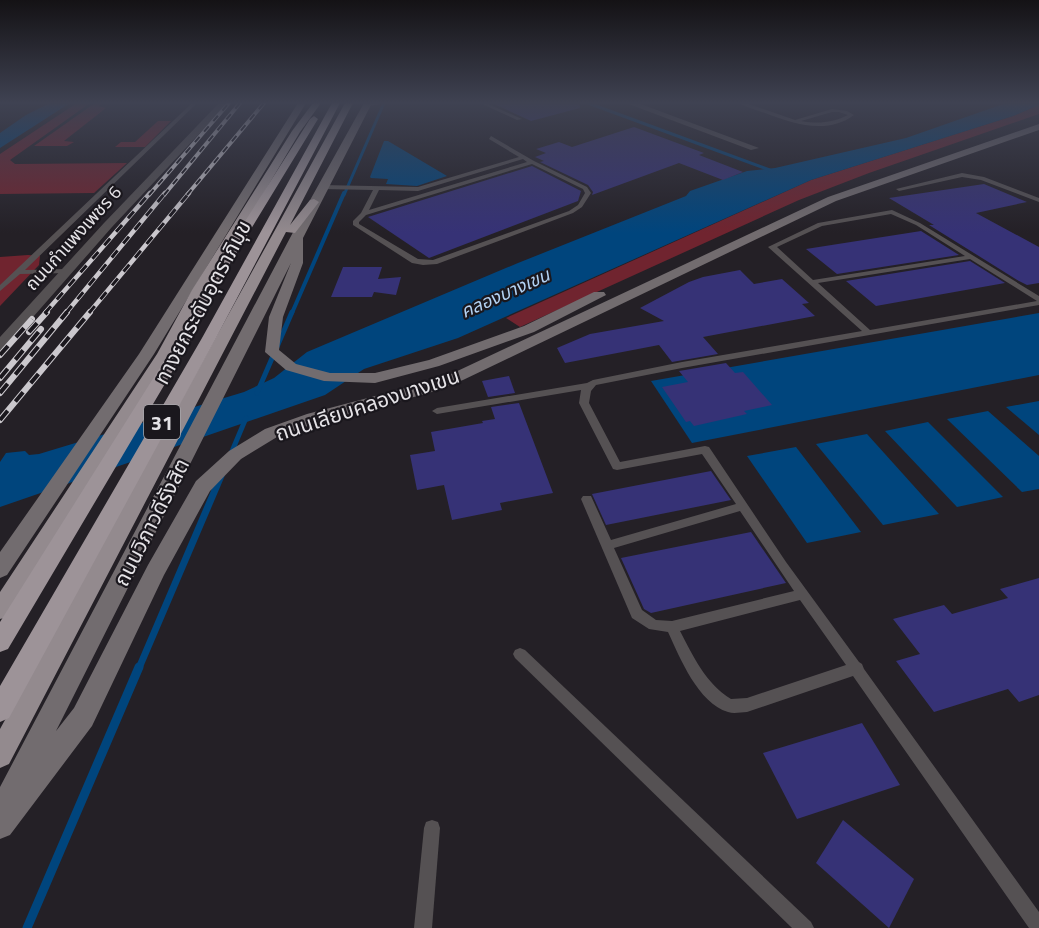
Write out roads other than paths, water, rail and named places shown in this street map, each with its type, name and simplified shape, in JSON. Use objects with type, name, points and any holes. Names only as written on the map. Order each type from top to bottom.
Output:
[{"type":"highway","name":"31","points":[[0,610],[165,354],[199,290],[287,146]]},
{"type":"highway","name":"ทางยกระดับอุตราภิมุข","points":[[0,642],[178,350],[220,270],[296,146]]},
{"type":"highway","name":"ทางยกระดับอุตราภิมุข","points":[[0,710],[209,338],[313,146]]},
{"type":"highway","name":"ถนนวิภาวดีรังสิต","points":[[0,755],[326,146]]},
{"type":"highway","points":[[260,272],[314,202]]},
{"type":"highway","points":[[199,290],[223,230]]},
{"type":"main road","name":"31","points":[[0,569],[146,354],[276,146]]},
{"type":"main road","name":"ถนนวิภาวดีรังสิต","points":[[0,814],[343,146]]},
{"type":"main road","points":[[736,231],[820,194],[961,146]]},
{"type":"main road","name":"ถนนเลียบคลองบางเขน","points":[[0,825],[83,717],[155,571],[203,486],[235,455],[271,433],[313,418],[385,400],[457,377],[832,199],[983,146]]},
{"type":"main road","name":"ถนนเลียบคลองบางเขน","points":[[297,238],[297,264],[277,309],[270,334],[272,351],[291,367],[330,378],[375,378],[434,363],[529,328],[684,255]]},
{"type":"street","name":"ถนนกำแพงเพชร 6","points":[[0,346],[184,146]]},
{"type":"street","points":[[749,146],[754,148]]},
{"type":"lane","points":[[0,289],[150,146]]},
{"type":"lane","points":[[505,146],[585,188],[588,193],[580,206],[571,212],[434,262],[423,263],[415,261],[356,225],[358,217],[364,214],[532,162]]},
{"type":"lane","points":[[322,186],[426,188],[524,158]]},
{"type":"lane","points":[[899,189],[962,175],[982,178],[1039,200]]},
{"type":"lane","points":[[364,214],[377,188]]},
{"type":"lane","points":[[868,332],[772,247],[820,224],[892,212],[918,224],[1039,301]]},
{"type":"lane","points":[[812,282],[972,257]]},
{"type":"lane","points":[[18,272],[67,271]]},
{"type":"lane","points":[[437,411],[589,386],[682,364],[1039,301]]},
{"type":"lane","points":[[589,386],[584,404],[617,466],[705,450],[741,507],[1039,927]]},
{"type":"lane","points":[[587,499],[637,614],[654,626],[672,627],[804,594]]},
{"type":"lane","points":[[607,546],[741,507]]},
{"type":"lane","points":[[672,627],[693,667],[719,699],[730,706],[747,705],[857,668]]},
{"type":"lane","points":[[520,654],[805,928]]},
{"type":"lane","points":[[423,928],[432,828]]},
{"type":"water","points":[[382,146],[397,146],[447,176],[417,186],[386,184],[388,179],[370,177]]},
{"type":"water","name":"คลองบางเขน","points":[[870,146],[917,146],[811,180],[458,338],[364,369],[325,395],[0,507],[0,462],[6,453],[25,451],[29,455],[39,454],[244,392],[274,378],[307,352],[518,263],[686,196],[690,191],[747,171],[775,168]]},
{"type":"water","points":[[1039,313],[1039,375],[692,443],[651,381]]},
{"type":"water","points":[[1039,401],[1039,435],[1006,407]]},
{"type":"water","points":[[988,411],[1039,456],[1039,489],[1022,492],[947,419]]},
{"type":"water","points":[[928,422],[1003,497],[957,507],[885,431]]},
{"type":"water","points":[[867,434],[939,514],[883,525],[816,444]]},
{"type":"water","points":[[796,447],[861,532],[807,543],[747,456]]},
{"type":"waterway","points":[[344,195],[365,146]]},
{"type":"waterway","points":[[705,146],[775,172]]},
{"type":"waterway","points":[[292,313],[344,193]]},
{"type":"waterway","points":[[257,393],[292,312]]},
{"type":"waterway","points":[[230,456],[246,418]]},
{"type":"waterway","points":[[139,668],[221,476]]},
{"type":"waterway","points":[[27,928],[139,667]]},
{"type":"railway","points":[[149,195],[191,146]]},
{"type":"railway","points":[[164,195],[204,146]]},
{"type":"railway","points":[[187,195],[228,146]]},
{"type":"railway","points":[[45,313],[150,193]]},
{"type":"railway","points":[[66,313],[165,193]]},
{"type":"railway","points":[[89,313],[189,193]]},
{"type":"railway","points":[[29,332],[47,312]]},
{"type":"railway","points":[[0,393],[67,312]]},
{"type":"railway","points":[[0,420],[90,312]]},
{"type":"railway","points":[[0,355],[32,319]]},
{"type":"railway","points":[[0,378],[41,329]]}]
